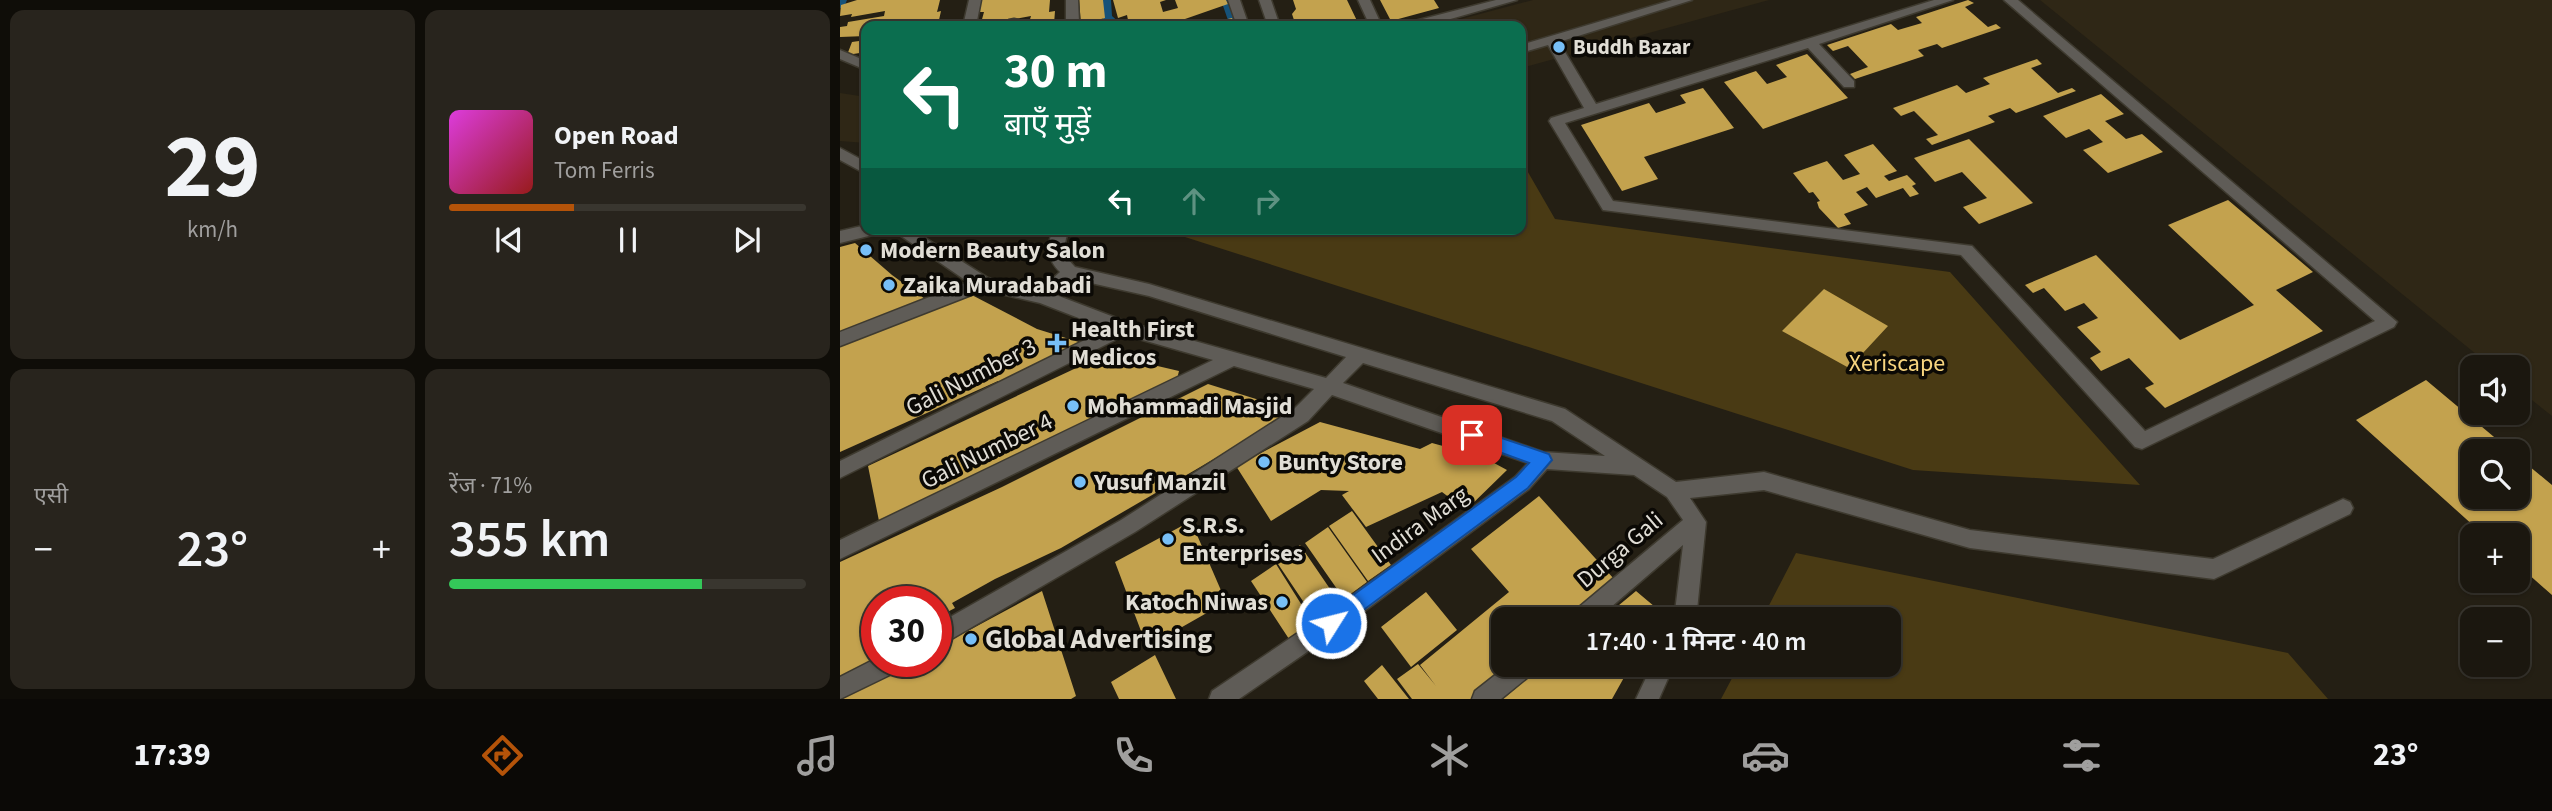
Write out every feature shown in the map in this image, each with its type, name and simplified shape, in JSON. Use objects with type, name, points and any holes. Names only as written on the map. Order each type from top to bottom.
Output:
[{"type":"street","points":[[971,21],[975,0]]},
{"type":"street","points":[[1072,0],[1073,21]]},
{"type":"street","points":[[1234,0],[1241,21]]},
{"type":"street","points":[[1265,0],[1272,21]]},
{"type":"street","points":[[1353,0],[1364,0],[1374,21]]},
{"type":"street","points":[[1444,0],[1453,15]]},
{"type":"street","points":[[1431,21],[1509,0]]},
{"type":"street","points":[[1526,48],[1686,0]]},
{"type":"street","points":[[1947,0],[1556,121],[1608,206],[1966,250],[2142,441],[2388,322],[2010,0]]},
{"type":"street","points":[[1552,41],[1592,110]]},
{"type":"street","points":[[1810,43],[1849,84]]},
{"type":"street","points":[[840,54],[861,64]]},
{"type":"street","points":[[840,153],[861,166]]},
{"type":"street","points":[[840,237],[861,232]]},
{"type":"street","points":[[908,235],[983,283],[1043,297],[1124,328],[1329,386],[1543,460],[1640,467]]},
{"type":"street","points":[[1059,235],[1055,245],[1059,261],[1070,272],[1149,290],[1558,415],[1674,491],[1696,522],[1686,607]]},
{"type":"street","points":[[1043,297],[1070,272]]},
{"type":"street","points":[[840,339],[983,283]]},
{"type":"street","name":"Gali Number 3","points":[[840,470],[1124,328]]},
{"type":"street","points":[[952,628],[1128,526],[1246,447],[1301,415],[1360,354]]},
{"type":"street","name":"Gali Number 4","points":[[840,550],[1231,360]]},
{"type":"street","name":"Indira Marg","points":[[1220,699],[1331,623],[1522,483],[1543,460]]},
{"type":"street","points":[[1674,491],[1764,481],[1970,539],[2214,569],[2343,508]]},
{"type":"street","name":"Durga Gali","points":[[1595,607],[1696,522]]},
{"type":"street","points":[[840,689],[863,677]]},
{"type":"street","points":[[1483,699],[1510,677]]},
{"type":"street","points":[[1647,699],[1657,677]]},
{"type":"shaded area","name":"Buddh Bazar","points":[[1533,0],[1769,0],[1526,67],[1526,21],[1454,21]]},
{"type":"shaded area","points":[[2040,0],[2552,0],[2552,416],[2530,399],[2530,355],[2477,355]]},
{"type":"shaded area","points":[[840,93],[861,96],[861,143],[840,141]]},
{"type":"green space","name":"Xeriscape","points":[[1526,169],[1555,219],[1950,272],[2140,485],[1913,470],[1179,235],[1526,235]]},
{"type":"green space","points":[[1796,553],[2288,653],[2328,699],[1721,699],[1733,677],[1901,677],[1901,607],[1768,607]]},
{"type":"building","points":[[857,0],[940,0],[937,12],[941,11],[939,20],[932,21],[861,21],[861,36],[840,37],[840,27],[847,26],[848,22],[884,16],[885,11],[851,17],[852,14],[840,16],[841,5]]},
{"type":"building","points":[[981,0],[1050,0],[1049,12],[1055,11],[1054,21],[1030,21],[1031,16],[1004,21],[982,21],[984,12],[979,12]]},
{"type":"building","points":[[1079,0],[1103,0],[1105,18],[1081,21]]},
{"type":"building","points":[[1113,0],[1166,0],[1160,2],[1163,12],[1178,8],[1175,0],[1226,0],[1228,4],[1186,21],[1125,21],[1128,20],[1127,15],[1118,18]]},
{"type":"building","points":[[1293,0],[1347,0],[1357,21],[1294,21],[1292,14],[1296,9]]},
{"type":"building","points":[[1380,0],[1434,0],[1439,8],[1391,21]]},
{"type":"building","points":[[1968,0],[1974,3],[1965,7],[1988,27],[1996,24],[2001,28],[1942,48],[1937,44],[1918,50],[1924,56],[1855,79],[1850,74],[1868,67],[1848,46],[1833,51],[1827,45],[1891,24],[1898,30],[1922,23],[1916,17]]},
{"type":"building","points":[[861,41],[861,53],[847,55],[852,42]]},
{"type":"building","points":[[1807,54],[1848,98],[1763,129],[1724,82],[1756,71],[1767,84],[1787,77],[1776,65]]},
{"type":"building","points":[[2037,59],[2042,64],[2031,68],[2058,93],[2072,88],[2076,91],[2016,113],[2010,108],[1988,116],[1995,122],[1932,145],[1926,139],[1938,135],[1914,111],[1901,116],[1893,108],[1957,85],[1966,93],[1990,84],[1983,78]]},
{"type":"building","points":[[1703,88],[1734,128],[1644,157],[1658,179],[1622,191],[1581,125],[1649,103],[1656,113],[1686,103],[1680,95]]},
{"type":"building","points":[[2101,94],[2124,114],[2105,121],[2126,139],[2142,134],[2163,152],[2108,173],[2083,150],[2103,142],[2089,129],[2066,138],[2043,116]]},
{"type":"building","points":[[1969,139],[2033,203],[1979,224],[1963,207],[1987,198],[1962,172],[1935,182],[1914,158]]},
{"type":"building","points":[[1873,144],[1897,171],[1884,176],[1889,181],[1907,175],[1916,184],[1912,186],[1919,194],[1910,197],[1903,188],[1876,198],[1867,187],[1856,192],[1868,205],[1844,214],[1851,224],[1838,228],[1819,208],[1817,202],[1820,201],[1813,192],[1809,193],[1793,173],[1827,161],[1843,180],[1860,174],[1844,155]]},
{"type":"building","points":[[2228,200],[2313,272],[2276,290],[2323,331],[2165,408],[2145,388],[2154,384],[2129,358],[2101,371],[2090,358],[2101,352],[2077,327],[2098,318],[2084,303],[2065,311],[2044,288],[2033,293],[2025,285],[2096,255],[2180,340],[2254,305],[2168,225]]},
{"type":"building","points":[[855,243],[925,299],[840,333],[840,247]]},
{"type":"building","points":[[1824,289],[1888,326],[1849,368],[1782,331]]},
{"type":"building","points":[[968,293],[1037,329],[1082,343],[999,385],[998,381],[840,452],[840,344]]},
{"type":"building","points":[[1106,354],[1179,371],[1176,383],[880,526],[868,466]]},
{"type":"building","points":[[2426,380],[2460,408],[2460,425],[2480,425],[2496,439],[2460,439],[2460,509],[2530,509],[2530,467],[2552,485],[2552,595],[2530,576],[2530,523],[2471,523],[2356,420]]},
{"type":"building","points":[[1208,384],[1278,406],[1281,420],[1061,548],[952,603],[952,586],[861,586],[861,670],[840,681],[840,562],[1002,487]]},
{"type":"building","points":[[1320,422],[1420,449],[1432,443],[1483,457],[1507,470],[1466,510],[1442,492],[1366,527],[1342,495],[1349,491],[1321,490],[1271,521],[1236,466]]},
{"type":"building","points":[[1539,496],[1614,579],[1581,607],[1491,607],[1491,677],[1497,677],[1471,699],[1412,699],[1397,679],[1418,664],[1436,686],[1420,665],[1509,592],[1471,549]]},
{"type":"building","points":[[1352,511],[1391,565],[1368,581],[1329,526]]},
{"type":"building","points":[[1191,521],[1226,602],[1147,647],[1115,562]]},
{"type":"building","points":[[1328,527],[1367,582],[1344,599],[1305,543]]},
{"type":"building","points":[[1300,545],[1339,602],[1315,619],[1276,561]]},
{"type":"building","name":"Katoch Niwas","points":[[1276,564],[1313,623],[1289,639],[1251,581]]},
{"type":"building","points":[[1042,591],[1076,696],[1071,699],[842,699],[884,677],[952,677],[952,639]]},
{"type":"building","points":[[1636,591],[1655,607],[1617,607]]},
{"type":"building","points":[[1426,592],[1457,630],[1411,667],[1381,627]]},
{"type":"building","points":[[1155,655],[1176,699],[1119,699],[1111,682]]},
{"type":"building","points":[[1382,665],[1409,699],[1378,699],[1364,681]]},
{"type":"building","points":[[1529,677],[1624,677],[1612,699],[1503,699]]},
{"type":"waterway","points":[[840,5],[842,0]]},
{"type":"waterway","points":[[1106,0],[1107,17],[1112,21]]},
{"type":"waterway","points":[[1226,0],[1233,21]]},
{"type":"place","name":"Buddh Bazar","points":[[1559,47]]},
{"type":"place","name":"Modern Beauty Salon","points":[[866,250]]},
{"type":"place","name":"Zaika Muradabadi","points":[[889,285]]},
{"type":"place","name":"Health First Medicos","points":[[1057,343]]},
{"type":"place","name":"Mohammadi Masjid","points":[[1073,406]]},
{"type":"place","name":"Bunty Store","points":[[1264,462]]},
{"type":"place","name":"Yusuf Manzil","points":[[1080,482]]},
{"type":"place","name":"S.R.S. Enterprises","points":[[1168,539]]},
{"type":"place","name":"Katoch Niwas","points":[[1282,602]]},
{"type":"place","name":"Global Advertising","points":[[971,639]]},
{"type":"route","points":[[1331,623],[1522,483],[1543,460],[1472,435]]}]
